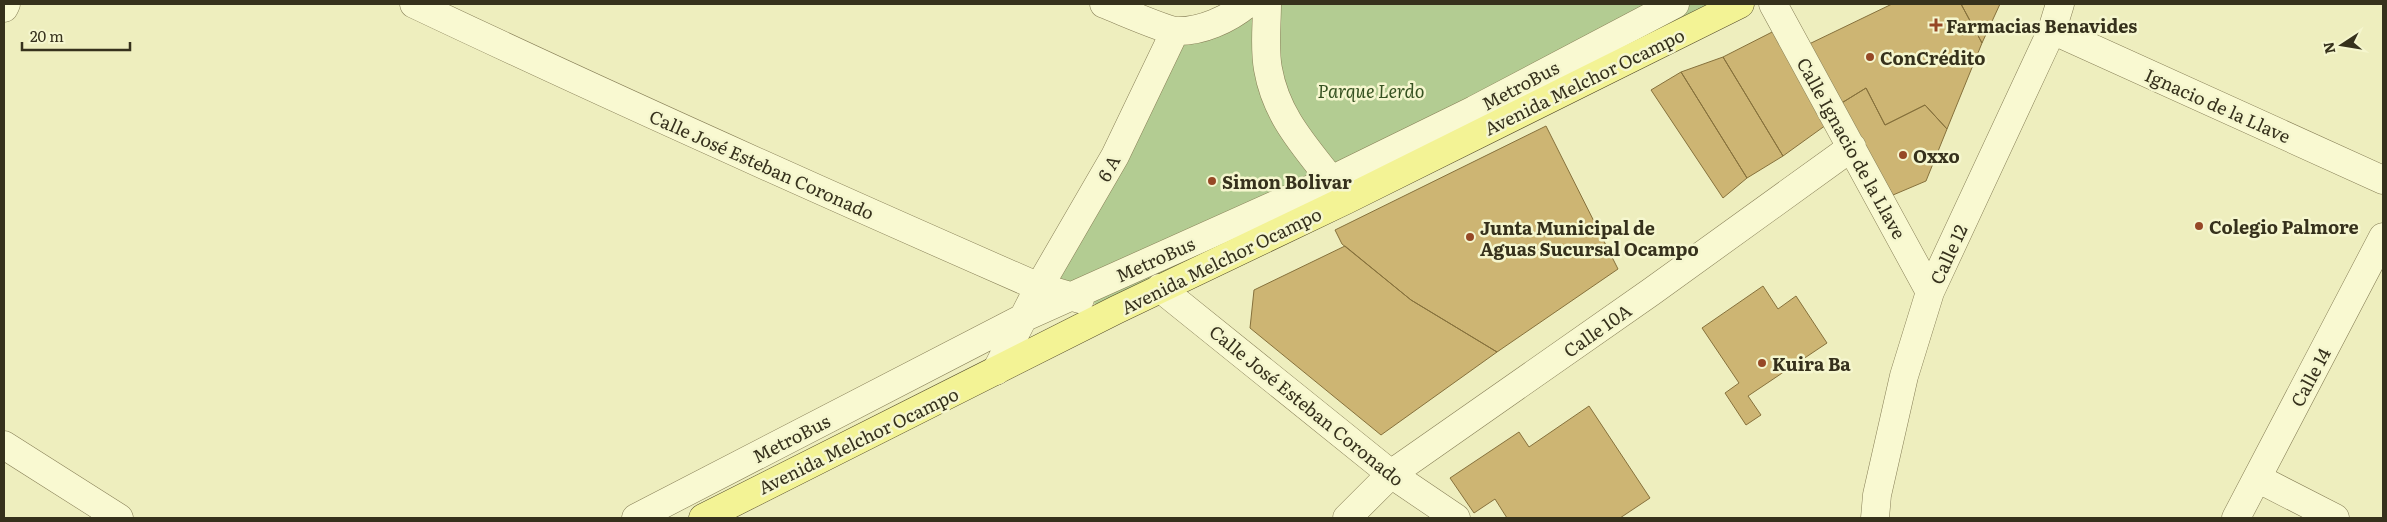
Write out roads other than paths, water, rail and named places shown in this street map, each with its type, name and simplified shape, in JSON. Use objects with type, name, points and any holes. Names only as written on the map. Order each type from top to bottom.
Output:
[{"type":"main road","name":"Avenida Melchor Ocampo","points":[[703,518],[1160,288],[1338,190],[1740,4]]},
{"type":"street","points":[[4,8],[6,4]]},
{"type":"street","name":"Calle José Esteban Coronado","points":[[414,4],[784,176],[1039,287],[1116,310]]},
{"type":"street","points":[[1104,4],[1175,31],[1215,23],[1237,12],[1247,4]]},
{"type":"street","points":[[1267,4],[1268,68],[1277,102],[1293,133],[1338,190]]},
{"type":"street","name":"MetroBus","points":[[636,518],[1024,318],[1072,296],[1338,190],[1474,110],[1675,4]]},
{"type":"street","name":"Calle Ignacio de la Llave","points":[[1774,4],[1930,292]]},
{"type":"street","name":"Calle 12","points":[[1875,518],[1877,496],[1904,376],[1930,292],[2052,30],[2060,4]]},
{"type":"street","name":"Ignacio de la Llave","points":[[2052,30],[2383,180]]},
{"type":"street","name":"6 A","points":[[996,370],[1039,287],[1115,156],[1175,31]]},
{"type":"street","name":"Calle 10A","points":[[1347,518],[1390,474],[1659,286],[1852,147]]},
{"type":"street","name":"Calle 14","points":[[2236,518],[2383,237]]},
{"type":"street","name":"Calle José Esteban Coronado","points":[[1160,288],[1390,474],[1456,518]]},
{"type":"street","points":[[4,445],[119,518]]},
{"type":"street","points":[[2257,478],[2335,518]]},
{"type":"place","name":"Farmacias Benavides","points":[[1936,25]]},
{"type":"place","name":"ConCrédito","points":[[1870,57]]},
{"type":"place","name":"Oxxo","points":[[1903,155]]},
{"type":"place","name":"Simon Bolivar","points":[[1212,181]]},
{"type":"place","name":"Colegio Palmore","points":[[2199,226]]},
{"type":"place","name":"Junta Municipal de Aguas Sucursal Ocampo","points":[[1470,237]]},
{"type":"place","name":"Kuira Ba","points":[[1762,363]]},
{"type":"park label","name":"Parque Lerdo","points":[[1371,90]]}]
